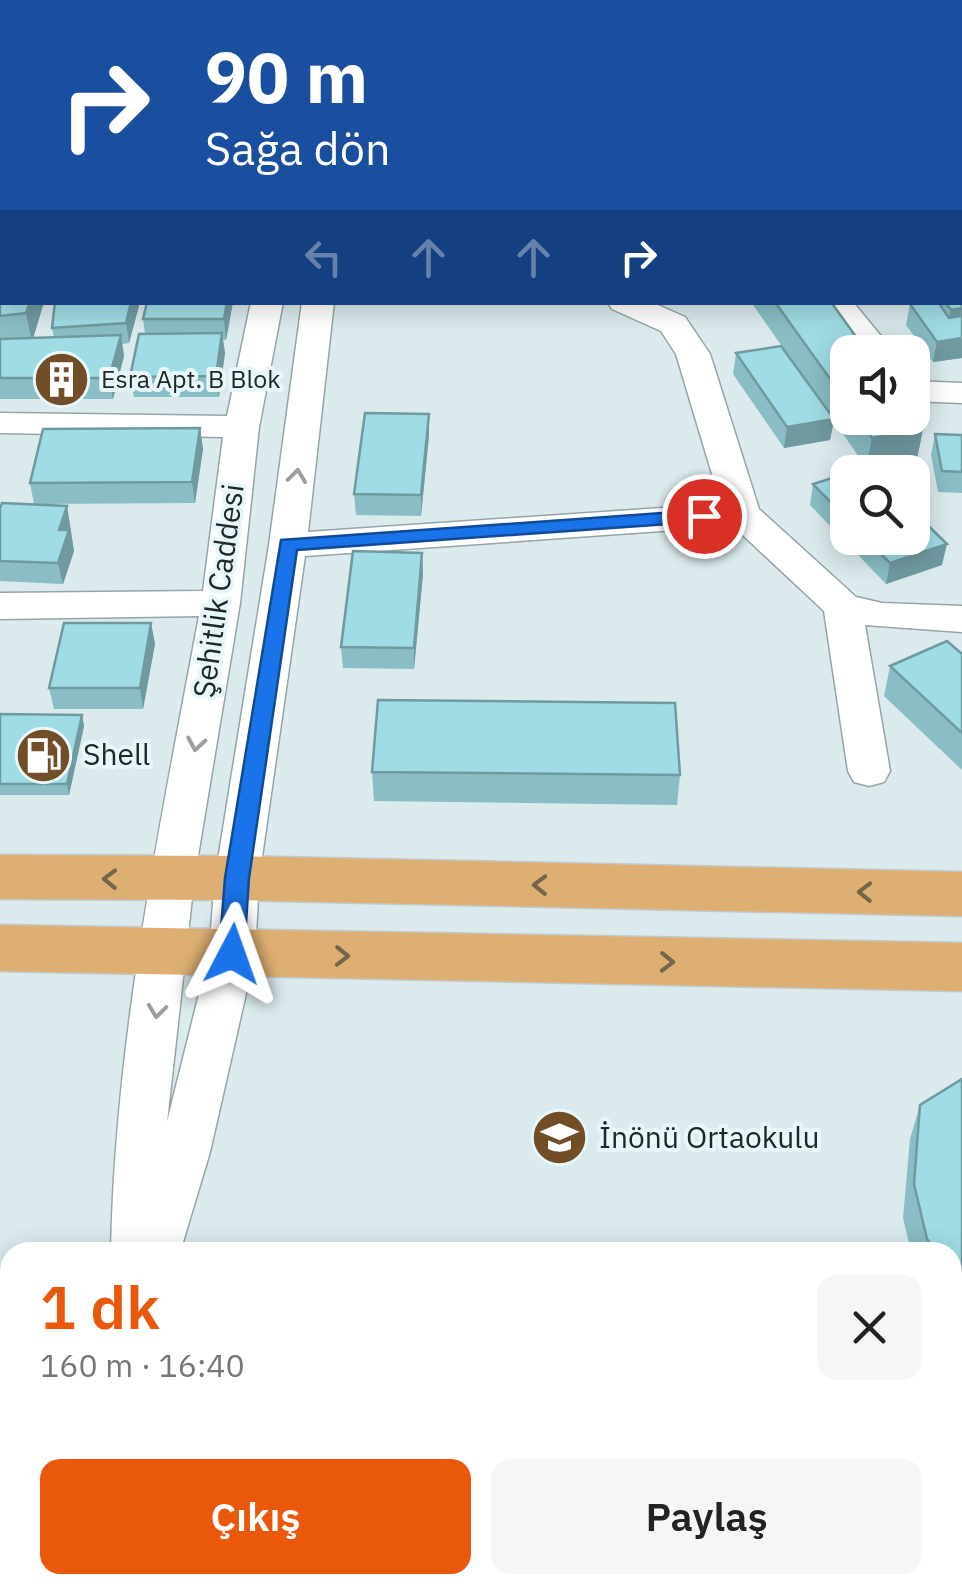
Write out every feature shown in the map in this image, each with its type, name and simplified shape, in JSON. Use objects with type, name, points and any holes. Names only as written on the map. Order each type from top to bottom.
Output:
[{"type":"main road","points":[[0,877],[237,878],[962,894]]},
{"type":"main road","points":[[0,948],[962,968]]},
{"type":"street","name":"Şehitlik Caddesi","points":[[137,1242],[142,1129],[172,880],[220,603],[242,427],[266,305]]},
{"type":"street","name":"Şehitlik Caddesi","points":[[157,1242],[185,1152],[232,954],[237,878],[288,544],[318,305]]},
{"type":"street","points":[[630,305],[673,324],[693,354],[742,514],[843,607],[882,616],[962,619]]},
{"type":"street","points":[[838,305],[863,335]]},
{"type":"street","points":[[930,391],[962,392]]},
{"type":"street","points":[[0,423],[242,427]]},
{"type":"street","points":[[288,544],[742,514]]},
{"type":"street","points":[[0,606],[220,603]]},
{"type":"street","points":[[843,607],[869,771]]},
{"type":"building","points":[[0,305],[29,305],[26,313],[0,316]]},
{"type":"building","points":[[55,305],[130,305],[126,323],[52,328]]},
{"type":"building","points":[[146,305],[226,305],[224,319],[143,319]]},
{"type":"building","points":[[777,305],[833,305],[855,335],[830,335],[830,379]]},
{"type":"building","points":[[911,305],[940,305],[949,318],[962,316],[962,338],[937,342]]},
{"type":"building","points":[[222,333],[216,376],[130,377],[139,334]]},
{"type":"building","points":[[121,335],[109,378],[0,378],[0,339]]},
{"type":"building","points":[[781,346],[830,413],[830,420],[787,427],[736,353]]},
{"type":"building","points":[[365,413],[429,414],[421,495],[354,494]]},
{"type":"building","points":[[200,428],[192,482],[30,483],[43,429]]},
{"type":"building","points":[[935,434],[962,435],[962,472],[942,471]]},
{"type":"building","points":[[830,479],[830,501],[813,484]]},
{"type":"building","points":[[2,503],[67,506],[59,530],[69,530],[58,563],[0,561]]},
{"type":"building","points":[[930,527],[947,544],[930,550]]},
{"type":"building","points":[[353,551],[422,553],[414,648],[341,647]]},
{"type":"building","points":[[882,555],[914,555],[890,563]]},
{"type":"building","points":[[64,623],[151,623],[140,688],[49,688]]},
{"type":"building","points":[[947,641],[962,654],[962,733],[890,666]]},
{"type":"building","points":[[378,700],[675,703],[680,775],[372,772]]},
{"type":"building","points":[[0,714],[82,715],[67,784],[0,784]]},
{"type":"building","points":[[962,1079],[962,1242],[927,1239],[914,1184],[920,1105]]},
{"type":"place","name":"Esra Apt. B Blok","points":[[62,379]]},
{"type":"place","name":"Shell","points":[[44,755]]},
{"type":"place","name":"İnönü Ortaokulu","points":[[560,1138]]},
{"type":"route","points":[[232,954],[237,878],[288,544],[704,516]]}]
